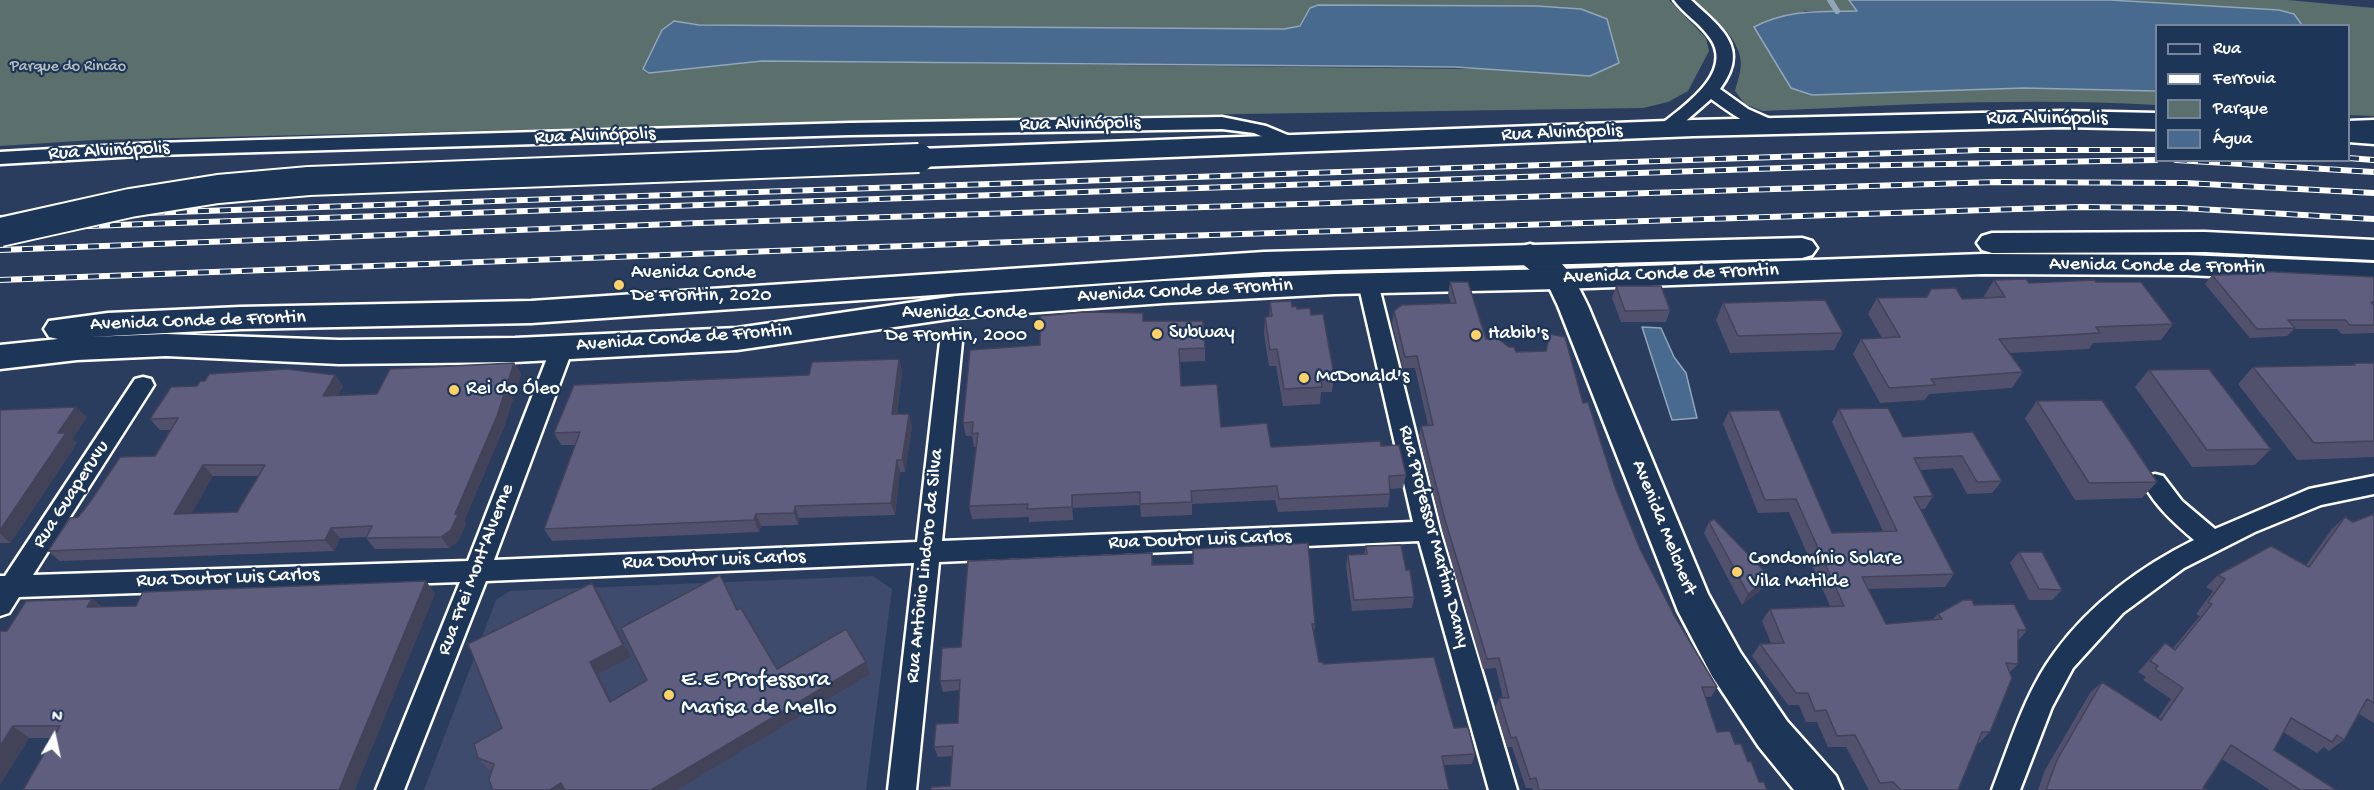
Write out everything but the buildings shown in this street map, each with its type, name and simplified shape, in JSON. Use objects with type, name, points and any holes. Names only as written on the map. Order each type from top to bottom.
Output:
[{"type":"main road","name":"Rua Alvinópolis","points":[[1295,145],[1772,126],[2062,119],[2155,121]]},
{"type":"main road","points":[[2350,134],[2374,136]]},
{"type":"main road","points":[[0,232],[130,203],[218,189],[309,181],[1295,145]]},
{"type":"main road","name":"Avenida Conde de Frontin","points":[[0,336],[119,323],[531,312],[1253,263],[2042,241],[2205,242],[2374,250]]},
{"type":"main road","name":"Avenida Melchert","points":[[1530,254],[1560,279],[1578,316],[1691,600],[1726,664],[1773,734],[1821,790]]},
{"type":"main road","name":"Avenida Conde de Frontin","points":[[0,357],[77,349],[166,345],[339,352],[562,348],[737,339],[956,307],[1164,292],[1368,283],[1560,279],[1983,264],[2186,265],[2374,273]]},
{"type":"main road","points":[[562,348],[566,338],[580,325],[610,316],[740,311],[793,306],[900,287]]},
{"type":"street","points":[[1665,130],[1710,90],[1726,63],[1725,52],[1713,30],[1682,0]]},
{"type":"street","points":[[1710,90],[1742,113],[1772,126]]},
{"type":"street","name":"Rua Alvinópolis","points":[[0,158],[155,149],[1031,125],[1222,123],[1272,132],[1295,145]]},
{"type":"street","points":[[2350,127],[2374,126]]},
{"type":"street","name":"Rua Professor Martim Damy","points":[[1368,283],[1428,531],[1503,790]]},
{"type":"street","name":"Rua Antônio Lindoro da Silva","points":[[902,790],[951,342]]},
{"type":"street","name":"Rua Frei Mont'Alverne","points":[[390,790],[562,348]]},
{"type":"street","name":"Rua Guaperuvu","points":[[4,593],[143,385]]},
{"type":"street","points":[[2155,483],[2173,508],[2212,542]]},
{"type":"street","points":[[2006,790],[2040,702],[2064,660],[2114,605],[2175,561],[2246,525],[2318,496],[2374,485]]},
{"type":"street","name":"Rua Doutor Luis Carlos","points":[[4,593],[1428,531]]},
{"type":"shaded area","name":"E.E Professora Marisa de Mello","points":[[873,576],[892,589],[866,790],[424,790],[496,600],[510,591]]},
{"type":"green space","name":"Parque do Rincão","points":[[0,0],[1669,0],[1706,38],[1709,51],[1688,91],[1668,102],[1643,108],[1105,116],[94,140],[0,146]],"holes":[[[1310,8],[1478,69],[762,61],[649,73],[643,69],[674,21],[699,25],[1284,29],[1300,26]]]},
{"type":"green space","points":[[1694,0],[1849,0],[1858,11],[1803,11],[2024,88],[2155,91],[2155,105],[2009,102],[1762,111],[1745,104],[1735,91],[1741,63],[1736,45],[1724,28]]},
{"type":"green space","points":[[2110,0],[2288,0],[2374,8],[2374,116],[2350,115],[2350,24],[2301,24],[2294,14],[2279,10]]},
{"type":"water","points":[[1849,0],[2110,0],[2279,10],[2294,14],[2301,24],[2155,24],[2155,91],[2024,88],[1812,95],[1791,88],[1754,27],[1792,14],[1857,11]]},
{"type":"water","points":[[1318,5],[1537,6],[1581,9],[1607,19],[1619,63],[1590,76],[1455,67],[762,61],[649,73],[643,69],[662,30],[674,21],[699,25],[1284,29],[1300,26],[1310,8]]},
{"type":"water","points":[[1642,327],[1661,328],[1674,357],[1686,373],[1697,418],[1672,420]]},
{"type":"waterway","points":[[1830,0],[1837,11]]},
{"type":"railway","points":[[0,218],[1980,150],[2155,150]]},
{"type":"railway","points":[[2350,158],[2374,160]]},
{"type":"railway","points":[[0,229],[1843,166],[2155,160]]},
{"type":"railway","points":[[2209,162],[2374,172]]},
{"type":"railway","points":[[0,250],[699,223],[1996,182],[2185,183],[2374,193]]},
{"type":"railway","points":[[0,280],[1119,238],[2079,207],[2180,208],[2374,219]]},
{"type":"place","name":"Avenida Conde De Frontin, 2020","points":[[619,285]]},
{"type":"place","name":"Avenida Conde De Frontin, 2000","points":[[1039,325]]},
{"type":"place","name":"Subway","points":[[1157,334]]},
{"type":"place","name":"Habib's","points":[[1476,335]]},
{"type":"place","name":"McDonald's","points":[[1304,378]]},
{"type":"place","name":"Rei do Óleo","points":[[454,390]]},
{"type":"place","name":"Condomínio Solare Vila Matilde","points":[[1737,572]]},
{"type":"place","name":"E.E Professora Marisa de Mello","points":[[669,695]]}]
